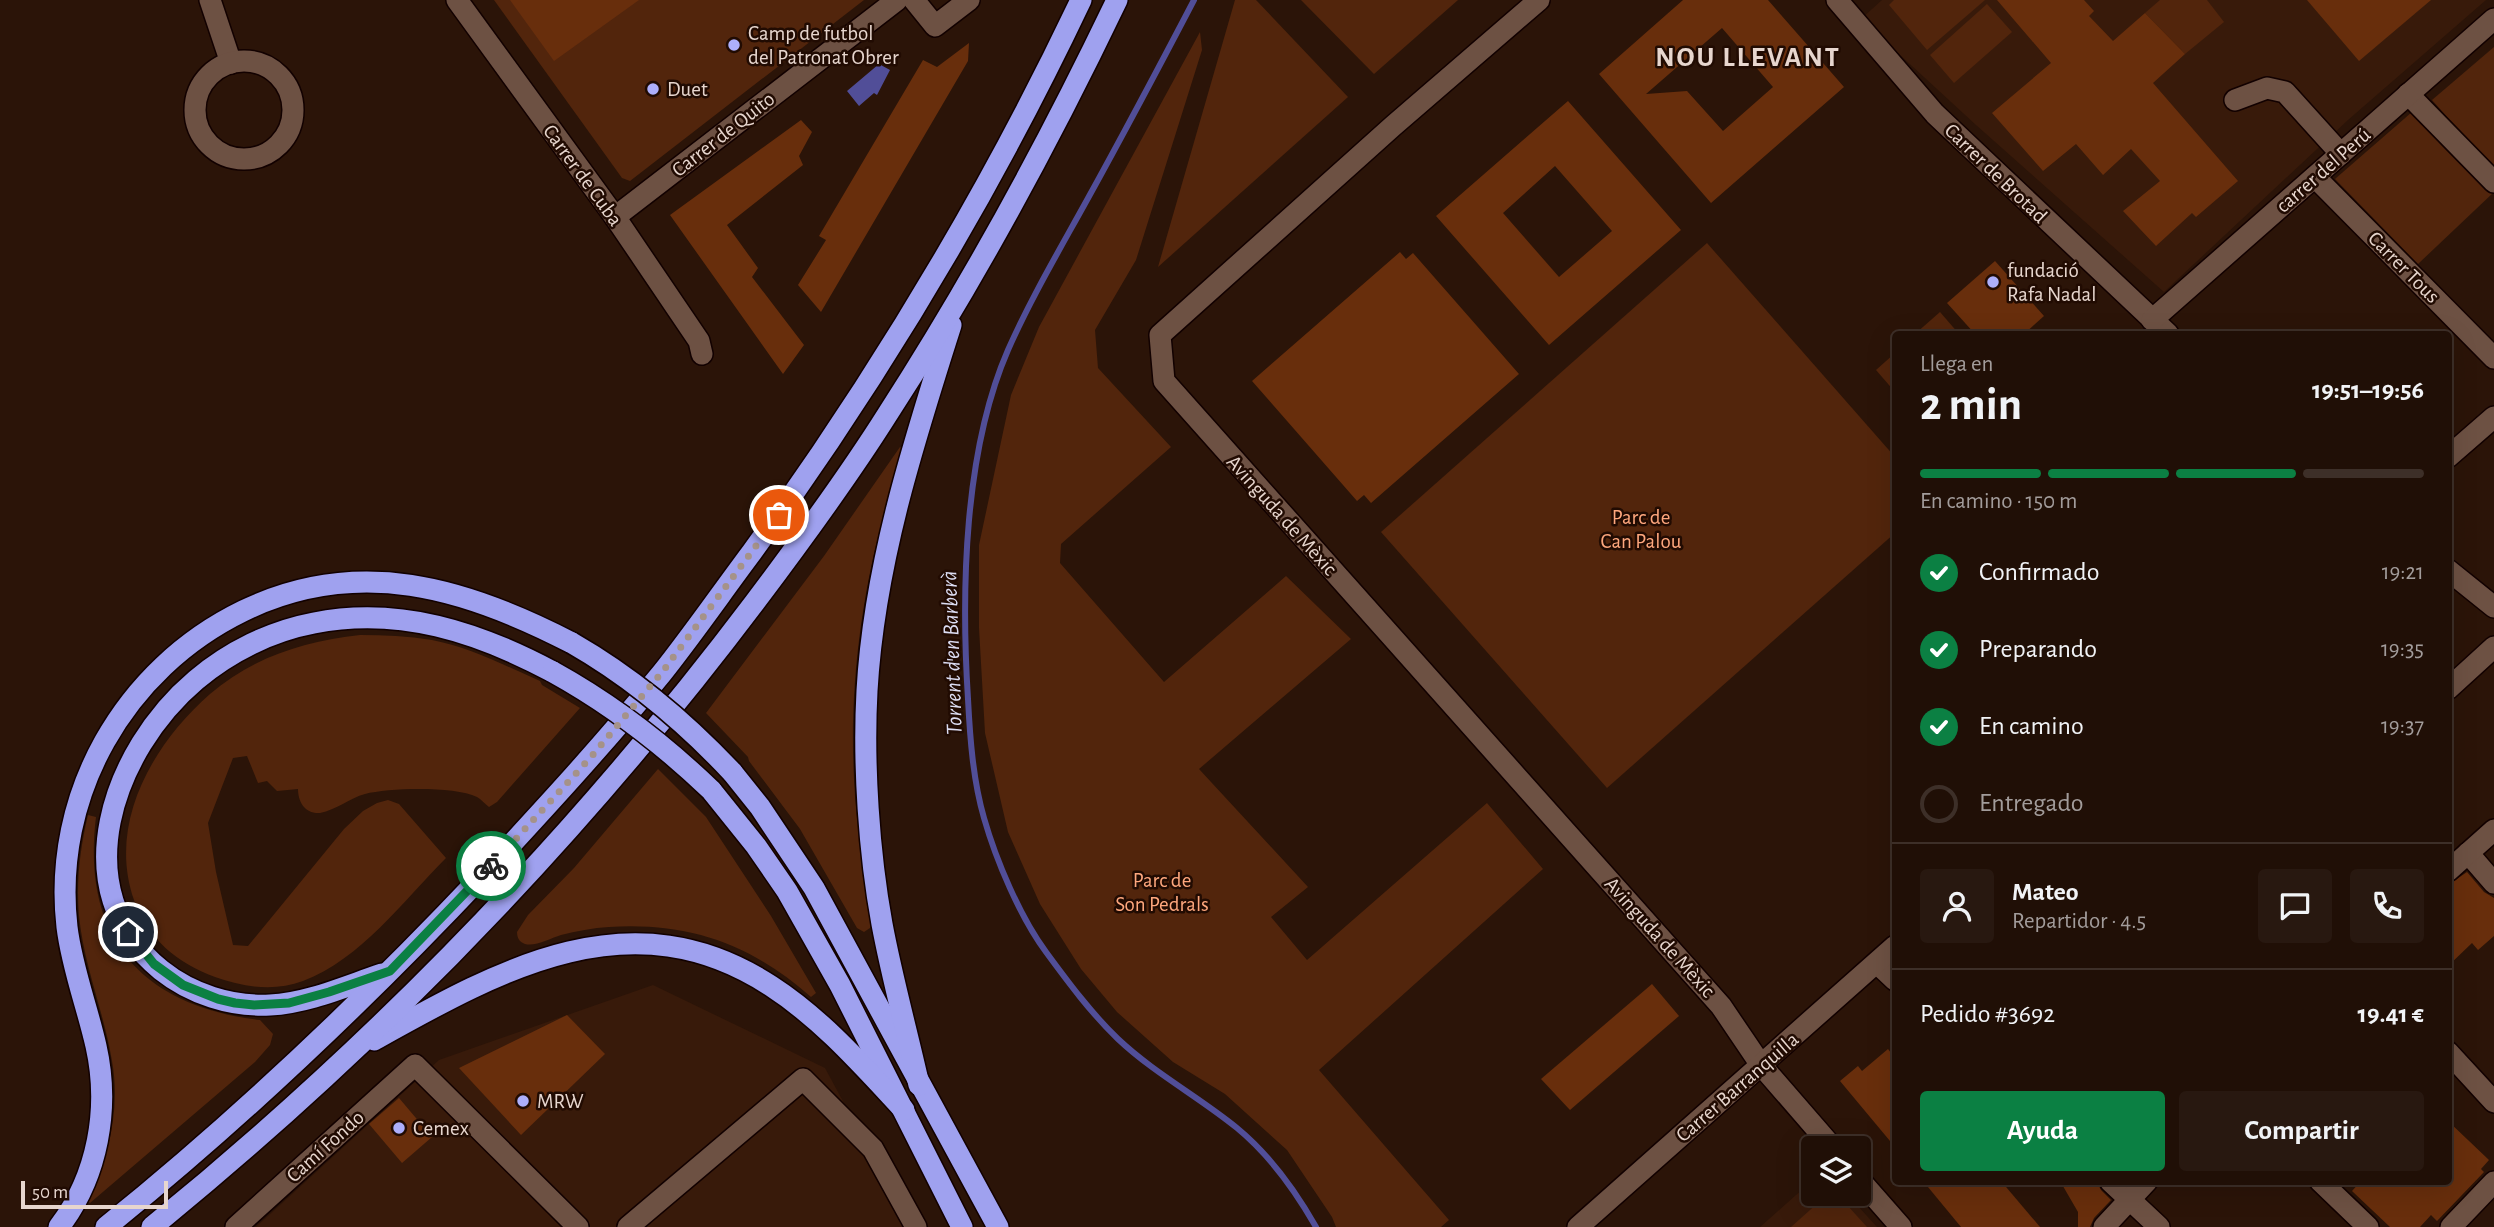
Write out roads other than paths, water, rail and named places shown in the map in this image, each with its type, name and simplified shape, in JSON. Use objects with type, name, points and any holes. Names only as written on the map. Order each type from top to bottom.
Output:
[{"type":"highway","points":[[106,1227],[232,1120],[390,971],[519,836],[663,671],[792,497],[852,409],[964,224],[1081,0]]},
{"type":"highway","points":[[152,1227],[263,1133],[351,1053],[503,901],[575,822],[685,691],[833,496],[888,414],[962,293],[1060,114],[1117,0]]},
{"type":"highway","points":[[919,1085],[882,923],[867,775],[867,692],[874,621],[889,544],[911,456],[962,293]]},
{"type":"highway","points":[[59,1227],[82,1190],[90,1170],[99,1130],[102,1093],[96,1048],[67,929],[65,887],[68,843],[82,792],[100,747],[124,708],[155,672],[190,643],[236,615],[273,598],[333,585],[382,582],[439,589],[501,609],[572,643],[610,665],[655,698],[732,772],[760,807],[814,888],[998,1227]]},
{"type":"highway","points":[[390,971],[307,999],[272,1005],[218,999],[183,985],[154,964],[134,943],[113,899],[106,864],[110,816],[136,752],[179,695],[211,669],[260,640],[293,627],[365,617],[429,623],[487,641],[582,688],[682,762],[711,790],[756,846],[787,891],[840,985],[962,1227]]},
{"type":"highway","points":[[351,1053],[442,1003],[498,975],[536,960],[606,945],[657,944],[706,954],[773,987],[830,1035],[904,1110]]},
{"type":"street","points":[[209,0],[231,62]]},
{"type":"street","name":"Carrer de Cuba","points":[[457,0],[615,217],[699,341],[702,354]]},
{"type":"street","name":"Carrer de Quito","points":[[615,217],[897,0]]},
{"type":"street","points":[[915,0],[935,26],[969,0]]},
{"type":"street","name":"Avinguda de Mèxic","points":[[1539,0],[1393,126],[1160,335],[1164,381],[1721,1006],[1761,1065]]},
{"type":"street","name":"Carrer de Brotad","points":[[1837,0],[1935,114],[2160,327]]},
{"type":"street","name":"carrer del Perú","points":[[2160,327],[2315,177],[2494,19]]},
{"type":"street","points":[[248,61],[264,65],[278,74],[288,87],[293,103],[292,120],[286,136],[275,148],[260,156],[244,159],[229,157],[215,149],[204,138],[197,124],[195,109],[205,80],[217,69],[231,62],[248,61]]},
{"type":"street","points":[[2235,100],[2267,88],[2285,92],[2341,154]]},
{"type":"street","points":[[2408,94],[2494,182]]},
{"type":"street","name":"Carrer Tous","points":[[2315,177],[2494,358]]},
{"type":"street","points":[[2452,454],[2494,417]]},
{"type":"street","points":[[2452,573],[2494,607]]},
{"type":"street","points":[[2452,685],[2494,647]]},
{"type":"street","points":[[2452,867],[2494,830]]},
{"type":"street","points":[[2468,853],[2494,883]]},
{"type":"street","name":"Carrer Barranquilla","points":[[1578,1227],[1892,949]]},
{"type":"street","points":[[1877,962],[1892,977]]},
{"type":"street","points":[[2452,1056],[2494,1102]]},
{"type":"street","name":"Camí Fondo","points":[[236,1227],[415,1065],[578,1227]]},
{"type":"street","points":[[1761,1065],[1823,1136]]},
{"type":"street","points":[[628,1227],[803,1079],[873,1149],[916,1227]]},
{"type":"street","points":[[2451,1227],[2494,1182]]},
{"type":"street","points":[[2114,1185],[2159,1227]]},
{"type":"street","points":[[2104,1227],[2143,1185]]},
{"type":"street","points":[[2324,1185],[2368,1227]]},
{"type":"street","points":[[1871,1193],[1901,1227]]},
{"type":"waterway","name":"Torrent d'en Barberà","points":[[1194,0],[1036,293],[1008,350],[993,390],[974,476],[966,567],[966,657],[971,744],[980,804],[995,852],[1036,938],[1071,986],[1118,1039],[1146,1063],[1237,1128],[1261,1150],[1291,1187],[1316,1227]]},
{"type":"place","name":"Camp de futbol del Patronat Obrer","points":[[734,45]]},
{"type":"place","name":"Duet","points":[[653,89]]},
{"type":"place","name":"fundació Rafa Nadal","points":[[1993,282]]},
{"type":"place","name":"MRW","points":[[523,1101]]},
{"type":"place","name":"Cemex","points":[[399,1128]]},
{"type":"district","name":"NOU LLEVANT","points":[[1748,56]]},
{"type":"park label","name":"Parc de Can Palou","points":[[1641,529]]},
{"type":"park label","name":"Parc de Son Pedrals","points":[[1162,892]]}]
